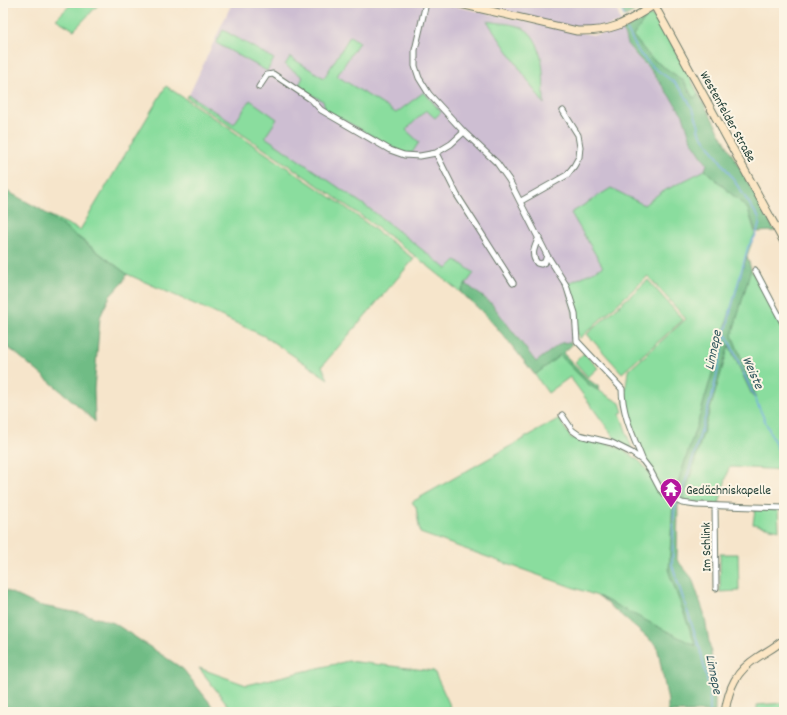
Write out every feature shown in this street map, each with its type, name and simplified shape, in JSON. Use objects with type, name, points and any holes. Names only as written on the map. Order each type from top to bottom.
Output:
[{"type":"street","points":[[426,3],[415,50],[415,66],[419,78],[429,94],[464,132],[497,164],[509,180],[521,201],[547,255],[566,285],[575,313],[577,341],[622,389],[624,411],[643,461]]},
{"type":"street","points":[[456,3],[577,31],[590,32],[614,28],[655,4]]},
{"type":"street","name":"Westenfelder Straße","points":[[655,4],[784,242]]},
{"type":"street","points":[[259,87],[267,75],[273,74],[312,100],[321,110],[390,150],[404,155],[420,156],[436,153],[451,144],[464,132]]},
{"type":"street","points":[[521,201],[566,175],[574,166],[579,157],[580,147],[578,135],[563,111]]},
{"type":"street","points":[[436,153],[457,195],[513,283]]},
{"type":"street","points":[[539,237],[533,253],[533,258],[537,263],[541,264],[545,262],[547,255]]},
{"type":"street","points":[[755,270],[784,325]]},
{"type":"street","name":"Im Schlink","points":[[562,415],[572,430],[579,435],[612,443],[632,453],[643,461],[654,475],[660,489],[665,494],[682,503],[715,506],[784,508]]},
{"type":"street","name":"Im Schlink","points":[[715,506],[716,588]]},
{"type":"street","points":[[725,712],[729,691],[740,672],[754,659],[773,648],[784,639]]},
{"type":"shaded area","points":[[232,3],[439,3],[594,35],[623,30],[627,44],[652,72],[683,115],[691,140],[707,164],[705,170],[660,193],[643,205],[611,188],[571,213],[603,267],[567,284],[573,312],[574,339],[570,342],[561,343],[536,362],[491,303],[466,284],[474,273],[447,270],[370,209],[265,137],[277,119],[234,124],[189,95]]},
{"type":"shaded area","points":[[467,3],[615,3],[621,22],[587,29],[555,24]]},
{"type":"green space","points":[[72,3],[100,3],[74,30],[56,19]]},
{"type":"green space","points":[[620,3],[635,5],[637,3],[641,3],[638,8],[625,16]]},
{"type":"green space","points":[[647,16],[653,16],[662,25],[699,95],[693,98],[684,81],[651,58],[633,36]]},
{"type":"green space","points":[[647,16],[633,36],[651,58],[684,81],[693,98],[699,95],[775,231],[756,232],[748,209],[705,170],[707,164],[691,140],[683,115],[651,70],[627,44],[623,30]]},
{"type":"green space","points":[[487,21],[518,26],[527,31],[534,39],[542,60],[544,104]]},
{"type":"green space","points":[[223,30],[274,59],[267,71],[216,43]]},
{"type":"green space","points":[[350,36],[359,42],[337,76],[396,113],[424,92],[441,112],[435,118],[426,110],[406,130],[419,142],[412,153],[403,153],[326,110],[323,101],[298,87],[303,77],[285,65],[290,57],[324,78]]},
{"type":"green space","points":[[166,86],[341,204],[414,259],[322,366],[328,379],[264,336],[127,274],[77,236],[24,358],[3,345],[3,193],[80,230]]},
{"type":"green space","points":[[189,95],[234,124],[250,100],[277,119],[265,137],[370,209],[447,269],[456,260],[474,273],[460,292],[427,265],[360,215],[186,97]]},
{"type":"green space","points":[[705,170],[748,209],[755,233],[742,270],[701,412],[673,498],[662,488],[646,463],[624,402],[628,371],[686,319],[648,276],[579,339],[567,284],[603,267],[571,213],[611,188],[644,205],[660,193]]},
{"type":"green space","points":[[3,189],[40,209],[127,274],[123,282],[110,296],[100,317],[94,389],[95,422],[74,402],[12,350],[3,345]]},
{"type":"green space","points":[[747,256],[751,269],[732,335],[756,396],[753,397],[729,345],[683,501],[673,498],[701,412]]},
{"type":"green space","points":[[751,269],[784,330],[784,470],[732,467],[729,468],[719,504],[683,501],[729,345],[753,397],[756,396],[732,335]]},
{"type":"green space","points":[[648,280],[683,320],[622,373],[587,334]]},
{"type":"green space","points":[[466,284],[491,303],[536,362],[561,343],[570,342],[572,345],[563,353],[589,380],[599,387],[598,390],[589,385],[560,355],[535,375],[509,342],[481,311],[460,292]]},
{"type":"green space","points":[[584,353],[598,368],[588,377],[575,362]]},
{"type":"green space","points":[[560,355],[589,385],[620,403],[623,412],[620,413],[632,449],[619,444],[570,377],[548,393],[535,375]]},
{"type":"green space","points":[[558,419],[563,419],[560,421],[572,439],[575,437],[607,443],[634,457],[647,470],[662,493],[673,501],[669,572],[696,647],[600,597],[420,533],[416,507],[412,502]]},
{"type":"green space","points":[[673,501],[681,503],[678,506],[677,560],[692,578],[704,613],[715,676],[715,712],[668,712],[668,701],[657,646],[600,597],[696,646],[669,572]]},
{"type":"green space","points":[[755,509],[778,509],[779,530],[753,524]]},
{"type":"green space","points":[[720,554],[738,554],[739,591],[720,592]]},
{"type":"green space","points":[[3,589],[37,605],[84,614],[114,623],[183,669],[217,712],[3,712]]},
{"type":"green space","points":[[348,661],[434,671],[453,712],[239,712],[231,709],[199,668],[246,685]]},
{"type":"green space","points":[[784,703],[784,712],[757,712],[757,705]]},
{"type":"waterway","name":"Linnepe","points":[[618,3],[624,16]]},
{"type":"waterway","name":"Linnepe","points":[[627,30],[640,54],[653,67],[675,83],[685,95],[694,112],[699,126],[698,130],[759,218],[759,225],[756,235],[748,247],[731,309],[713,392],[679,499]]},
{"type":"waterway","name":"Weiste","points":[[726,334],[784,463]]},
{"type":"waterway","name":"Linnepe","points":[[677,502],[674,511],[672,565],[701,652],[710,693],[710,712]]},
{"type":"place","name":"Gedächniskapelle","points":[[671,508]]}]
